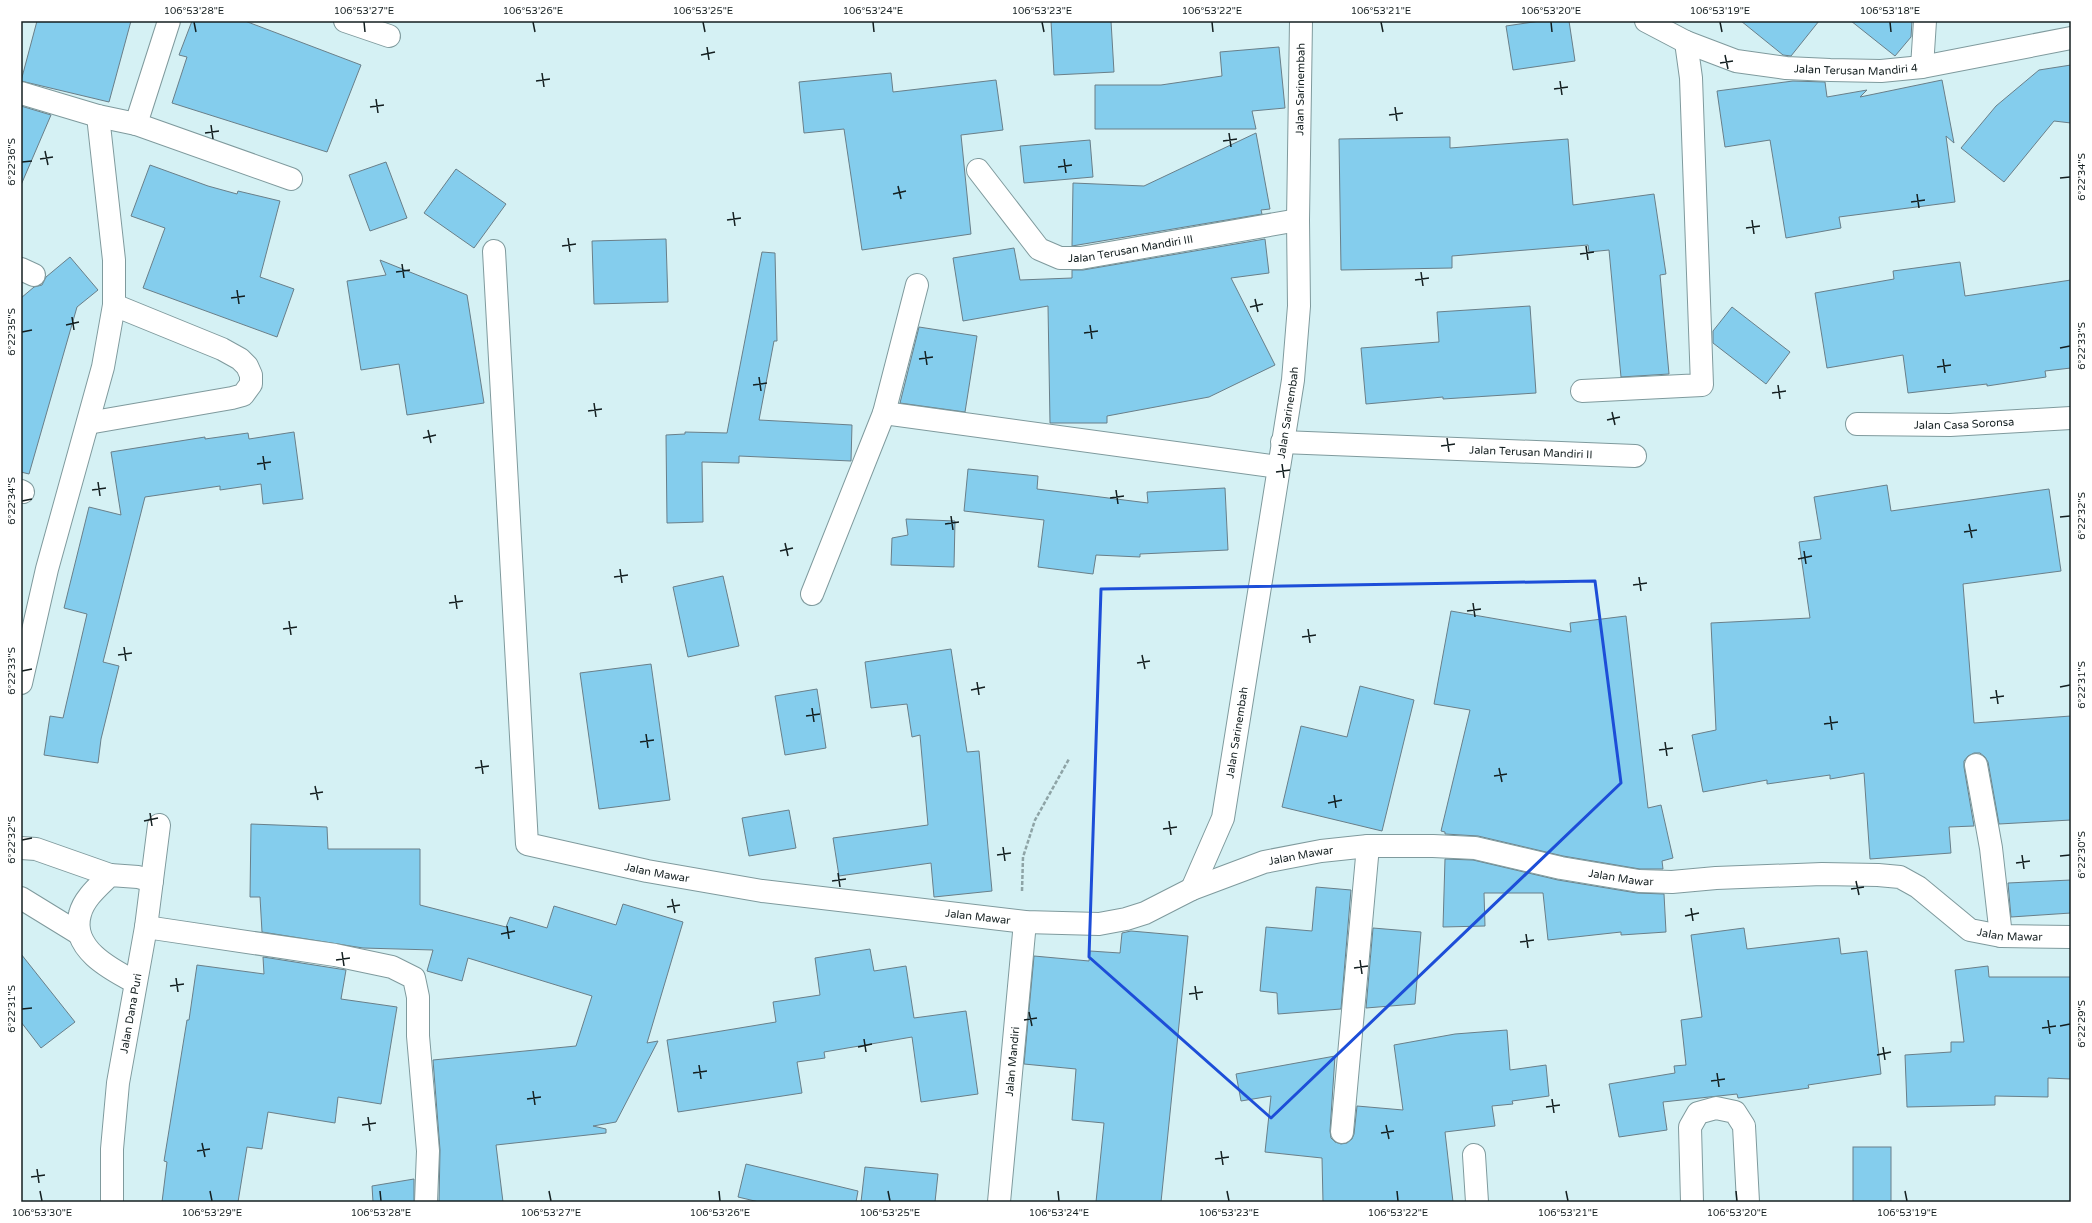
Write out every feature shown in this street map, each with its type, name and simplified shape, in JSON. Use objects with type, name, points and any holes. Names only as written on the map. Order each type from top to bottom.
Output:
[{"type":"street","points":[[136,124],[168,21]]},
{"type":"street","points":[[345,21],[389,36]]},
{"type":"street","name":"Jalan Sarinembah","points":[[1192,889],[1223,818],[1293,380],[1299,306],[1298,220],[1301,21]]},
{"type":"street","name":"Jalan Terusan Mandiri 4","points":[[1646,21],[1686,42],[1736,61],[1786,68],[1881,71],[1922,67],[2071,38]]},
{"type":"street","points":[[1922,67],[1926,21]]},
{"type":"street","points":[[1582,391],[1702,385],[1691,78],[1686,42]]},
{"type":"street","points":[[21,93],[98,116],[136,124],[291,179]]},
{"type":"street","points":[[21,683],[47,569],[103,367],[114,305],[114,260],[98,116]]},
{"type":"street","name":"Jalan Terusan Mandiri III","points":[[978,170],[1039,248],[1060,258],[1082,258],[1298,220]]},
{"type":"street","name":"Jalan Mawar","points":[[494,251],[527,844],[648,871],[762,891],[1025,922],[1099,924],[1126,919],[1146,912],[1192,889],[1264,862],[1321,851],[1368,846],[1433,846],[1475,848],[1561,868],[1639,881],[1672,882],[1716,878],[1822,874],[1900,877],[1918,886],[1970,930],[2001,936],[2071,937]]},
{"type":"street","points":[[812,594],[884,413],[917,285]]},
{"type":"street","points":[[88,423],[232,398],[243,395],[251,384],[251,375],[247,366],[240,359],[228,352],[114,305]]},
{"type":"street","points":[[884,413],[1278,468]]},
{"type":"street","name":"Jalan Casa Soronsa","points":[[1857,424],[1950,424],[2071,418]]},
{"type":"street","name":"Jalan Terusan Mandiri II","points":[[1282,442],[1635,456]]},
{"type":"street","points":[[1976,765],[1991,848],[2001,936]]},
{"type":"street","name":"Jalan Dana Puri","points":[[112,1202],[112,1149],[117,1091],[135,982],[146,927],[159,825]]},
{"type":"street","points":[[1342,1132],[1368,846]]},
{"type":"street","points":[[21,848],[36,849],[110,875],[138,877],[152,881]]},
{"type":"street","points":[[78,933],[80,914],[91,894],[110,875]]},
{"type":"street","points":[[21,898],[78,933],[91,953],[107,967],[135,982]]},
{"type":"street","name":"Jalan Mandiri","points":[[999,1202],[1025,922]]},
{"type":"street","points":[[146,927],[335,955],[392,967],[414,978],[418,997],[418,1036],[428,1151],[426,1202]]},
{"type":"street","points":[[1692,1202],[1690,1127],[1698,1113],[1716,1108],[1735,1112],[1744,1126],[1748,1202]]},
{"type":"street","points":[[1474,1154],[1477,1202]]},
{"type":"path","points":[[1025,922],[1022,889],[1022,857],[1035,820],[1069,759]]},
{"type":"highlighted area","points":[[1595,581],[1621,783],[1271,1118],[1089,957],[1101,589]]},
{"type":"building","points":[[37,21],[131,21],[109,102],[21,81]]},
{"type":"building","points":[[192,21],[245,21],[361,65],[327,152],[172,103],[187,57],[179,55]]},
{"type":"building","points":[[1051,21],[1111,21],[1114,72],[1054,75]]},
{"type":"building","points":[[1540,21],[1569,21],[1575,61],[1513,70],[1506,26]]},
{"type":"building","points":[[1741,21],[1819,21],[1791,56],[1783,55]]},
{"type":"building","points":[[1851,21],[1912,21],[1911,37],[1895,56]]},
{"type":"building","points":[[1279,47],[1285,108],[1252,111],[1256,129],[1095,129],[1095,85],[1161,85],[1222,76],[1220,52]]},
{"type":"building","points":[[2071,65],[2071,123],[2054,121],[2004,182],[1961,148],[1996,106],[2039,70]]},
{"type":"building","points":[[891,73],[893,92],[996,80],[1003,130],[961,135],[971,234],[862,250],[844,129],[804,133],[799,82]]},
{"type":"building","points":[[1942,80],[1954,143],[1946,136],[1955,202],[1839,217],[1841,228],[1786,238],[1770,140],[1725,147],[1717,91],[1793,81],[1825,82],[1827,97],[1867,90],[1860,97]]},
{"type":"building","points":[[21,106],[51,115],[21,185]]},
{"type":"building","points":[[1256,133],[1270,209],[1261,210],[1262,214],[1072,246],[1073,183],[1144,186]]},
{"type":"building","points":[[1450,137],[1450,148],[1568,139],[1573,205],[1654,194],[1666,274],[1660,275],[1669,374],[1621,377],[1609,250],[1589,252],[1588,245],[1452,256],[1452,268],[1341,270],[1339,139]]},
{"type":"building","points":[[1090,140],[1093,177],[1024,183],[1020,146]]},
{"type":"building","points":[[386,162],[407,218],[370,231],[349,175]]},
{"type":"building","points":[[150,165],[208,186],[237,194],[238,191],[280,201],[260,277],[294,289],[277,337],[143,288],[165,228],[131,216]]},
{"type":"building","points":[[456,169],[506,204],[474,248],[424,213]]},
{"type":"building","points":[[666,239],[668,302],[594,304],[592,241]]},
{"type":"building","points":[[1265,239],[1269,273],[1231,278],[1275,365],[1209,397],[1107,416],[1107,423],[1050,423],[1048,306],[963,321],[953,258],[1014,248],[1020,280],[1072,278],[1072,270],[1083,270]]},
{"type":"building","points":[[762,252],[775,253],[777,341],[774,341],[759,420],[852,425],[851,461],[739,456],[739,463],[702,462],[703,522],[667,523],[666,435],[685,434],[685,432],[727,433]]},
{"type":"building","points":[[70,257],[98,290],[77,307],[29,474],[21,472],[21,298],[34,287],[42,285],[46,277]]},
{"type":"building","points":[[380,260],[467,295],[484,403],[407,415],[399,364],[361,370],[347,281],[386,275]]},
{"type":"building","points":[[1960,262],[1965,296],[2071,280],[2071,368],[2045,371],[2046,377],[1987,386],[1987,384],[1908,393],[1903,355],[1827,368],[1815,293],[1894,279],[1893,271]]},
{"type":"building","points":[[1530,306],[1536,393],[1443,399],[1443,397],[1366,404],[1361,348],[1439,342],[1437,312]]},
{"type":"building","points":[[1732,307],[1790,352],[1766,384],[1713,343],[1713,331]]},
{"type":"building","points":[[919,327],[977,336],[965,412],[900,403]]},
{"type":"building","points":[[294,432],[303,499],[263,504],[261,484],[220,490],[220,486],[145,497],[103,662],[119,666],[101,739],[98,763],[44,755],[50,716],[63,718],[87,614],[64,608],[89,507],[121,515],[111,452],[205,437],[205,439],[248,433],[249,439]]},
{"type":"building","points":[[968,469],[1038,476],[1037,489],[1148,503],[1147,492],[1225,488],[1228,550],[1140,554],[1140,557],[1096,555],[1093,574],[1038,567],[1044,520],[964,511]]},
{"type":"building","points":[[1887,485],[1891,511],[2049,489],[2061,571],[1963,584],[1974,723],[2071,716],[2071,820],[1999,824],[1988,762],[1980,753],[1974,753],[1968,756],[1964,761],[1974,826],[1949,827],[1951,853],[1870,859],[1864,773],[1830,779],[1830,775],[1767,784],[1767,780],[1703,792],[1692,735],[1716,730],[1711,623],[1810,618],[1799,542],[1821,539],[1814,497]]},
{"type":"building","points":[[906,519],[955,521],[954,567],[891,565],[892,538],[908,535]]},
{"type":"building","points":[[723,576],[739,646],[688,657],[673,587]]},
{"type":"building","points":[[1451,611],[1571,632],[1570,623],[1626,616],[1648,808],[1661,805],[1673,858],[1662,861],[1663,869],[1640,869],[1563,856],[1478,836],[1445,834],[1445,832],[1441,831],[1470,710],[1434,704]]},
{"type":"building","points":[[951,649],[967,752],[979,751],[992,891],[934,897],[931,863],[839,876],[833,838],[928,825],[920,735],[912,737],[907,704],[871,708],[865,662]]},
{"type":"building","points":[[651,664],[670,800],[599,809],[580,673]]},
{"type":"building","points":[[1360,686],[1414,700],[1382,831],[1282,807],[1301,726],[1347,737]]},
{"type":"building","points":[[817,689],[826,748],[785,755],[775,696]]},
{"type":"building","points":[[789,810],[796,848],[749,856],[742,818]]},
{"type":"building","points":[[251,824],[327,827],[328,849],[420,849],[420,905],[506,927],[510,917],[547,928],[554,906],[616,925],[623,904],[683,922],[647,1043],[658,1041],[616,1122],[593,1126],[606,1129],[606,1133],[496,1145],[503,1202],[439,1202],[440,1150],[433,1060],[576,1046],[592,996],[468,958],[462,981],[427,971],[433,950],[363,948],[262,932],[260,897],[250,897]]},
{"type":"building","points":[[1445,859],[1473,860],[1558,880],[1637,893],[1664,894],[1666,932],[1621,935],[1621,932],[1548,940],[1543,893],[1484,893],[1485,926],[1443,927]]},
{"type":"building","points":[[2071,880],[2071,913],[2011,917],[2008,883]]},
{"type":"building","points":[[1316,887],[1351,890],[1341,1009],[1278,1014],[1277,993],[1260,991],[1266,927],[1312,931]]},
{"type":"building","points":[[1373,928],[1421,932],[1415,1004],[1366,1008]]},
{"type":"building","points":[[1744,928],[1747,949],[1839,938],[1841,954],[1867,951],[1881,1074],[1808,1085],[1809,1088],[1738,1098],[1737,1094],[1663,1102],[1667,1130],[1619,1137],[1609,1084],[1675,1073],[1674,1066],[1686,1065],[1681,1020],[1702,1017],[1691,935]]},
{"type":"building","points":[[1131,931],[1188,936],[1161,1202],[1096,1202],[1104,1123],[1072,1120],[1076,1069],[1024,1064],[1034,956],[1089,961],[1090,951],[1120,953],[1122,933]]},
{"type":"building","points":[[870,949],[874,971],[906,966],[914,1018],[966,1011],[978,1094],[921,1102],[912,1037],[824,1052],[825,1058],[797,1062],[802,1093],[678,1112],[667,1040],[776,1022],[773,1002],[820,995],[815,958]]},
{"type":"building","points":[[21,954],[75,1022],[41,1048],[21,1022]]},
{"type":"building","points":[[263,957],[346,970],[341,999],[397,1007],[381,1104],[338,1097],[335,1123],[268,1112],[262,1149],[247,1147],[238,1202],[162,1202],[167,1162],[164,1161],[187,1020],[189,1020],[197,965],[264,974]]},
{"type":"building","points":[[1988,966],[1989,977],[2071,977],[2071,1079],[2048,1078],[2048,1097],[1995,1096],[1995,1105],[1907,1107],[1905,1055],[1951,1052],[1951,1042],[1964,1042],[1955,970]]},
{"type":"building","points":[[1507,1030],[1510,1070],[1546,1065],[1549,1096],[1512,1101],[1513,1104],[1492,1106],[1495,1126],[1445,1132],[1453,1202],[1323,1202],[1322,1158],[1265,1152],[1271,1096],[1241,1101],[1236,1074],[1335,1056],[1330,1131],[1331,1138],[1335,1142],[1341,1144],[1347,1143],[1352,1139],[1354,1134],[1357,1106],[1403,1110],[1394,1045],[1455,1034]]},
{"type":"building","points":[[1853,1147],[1891,1147],[1891,1202],[1853,1202]]},
{"type":"building","points":[[746,1164],[858,1191],[856,1202],[759,1202],[738,1197]]},
{"type":"building","points":[[865,1167],[938,1174],[935,1202],[861,1202]]},
{"type":"building","points":[[414,1179],[414,1202],[373,1202],[372,1186]]}]
